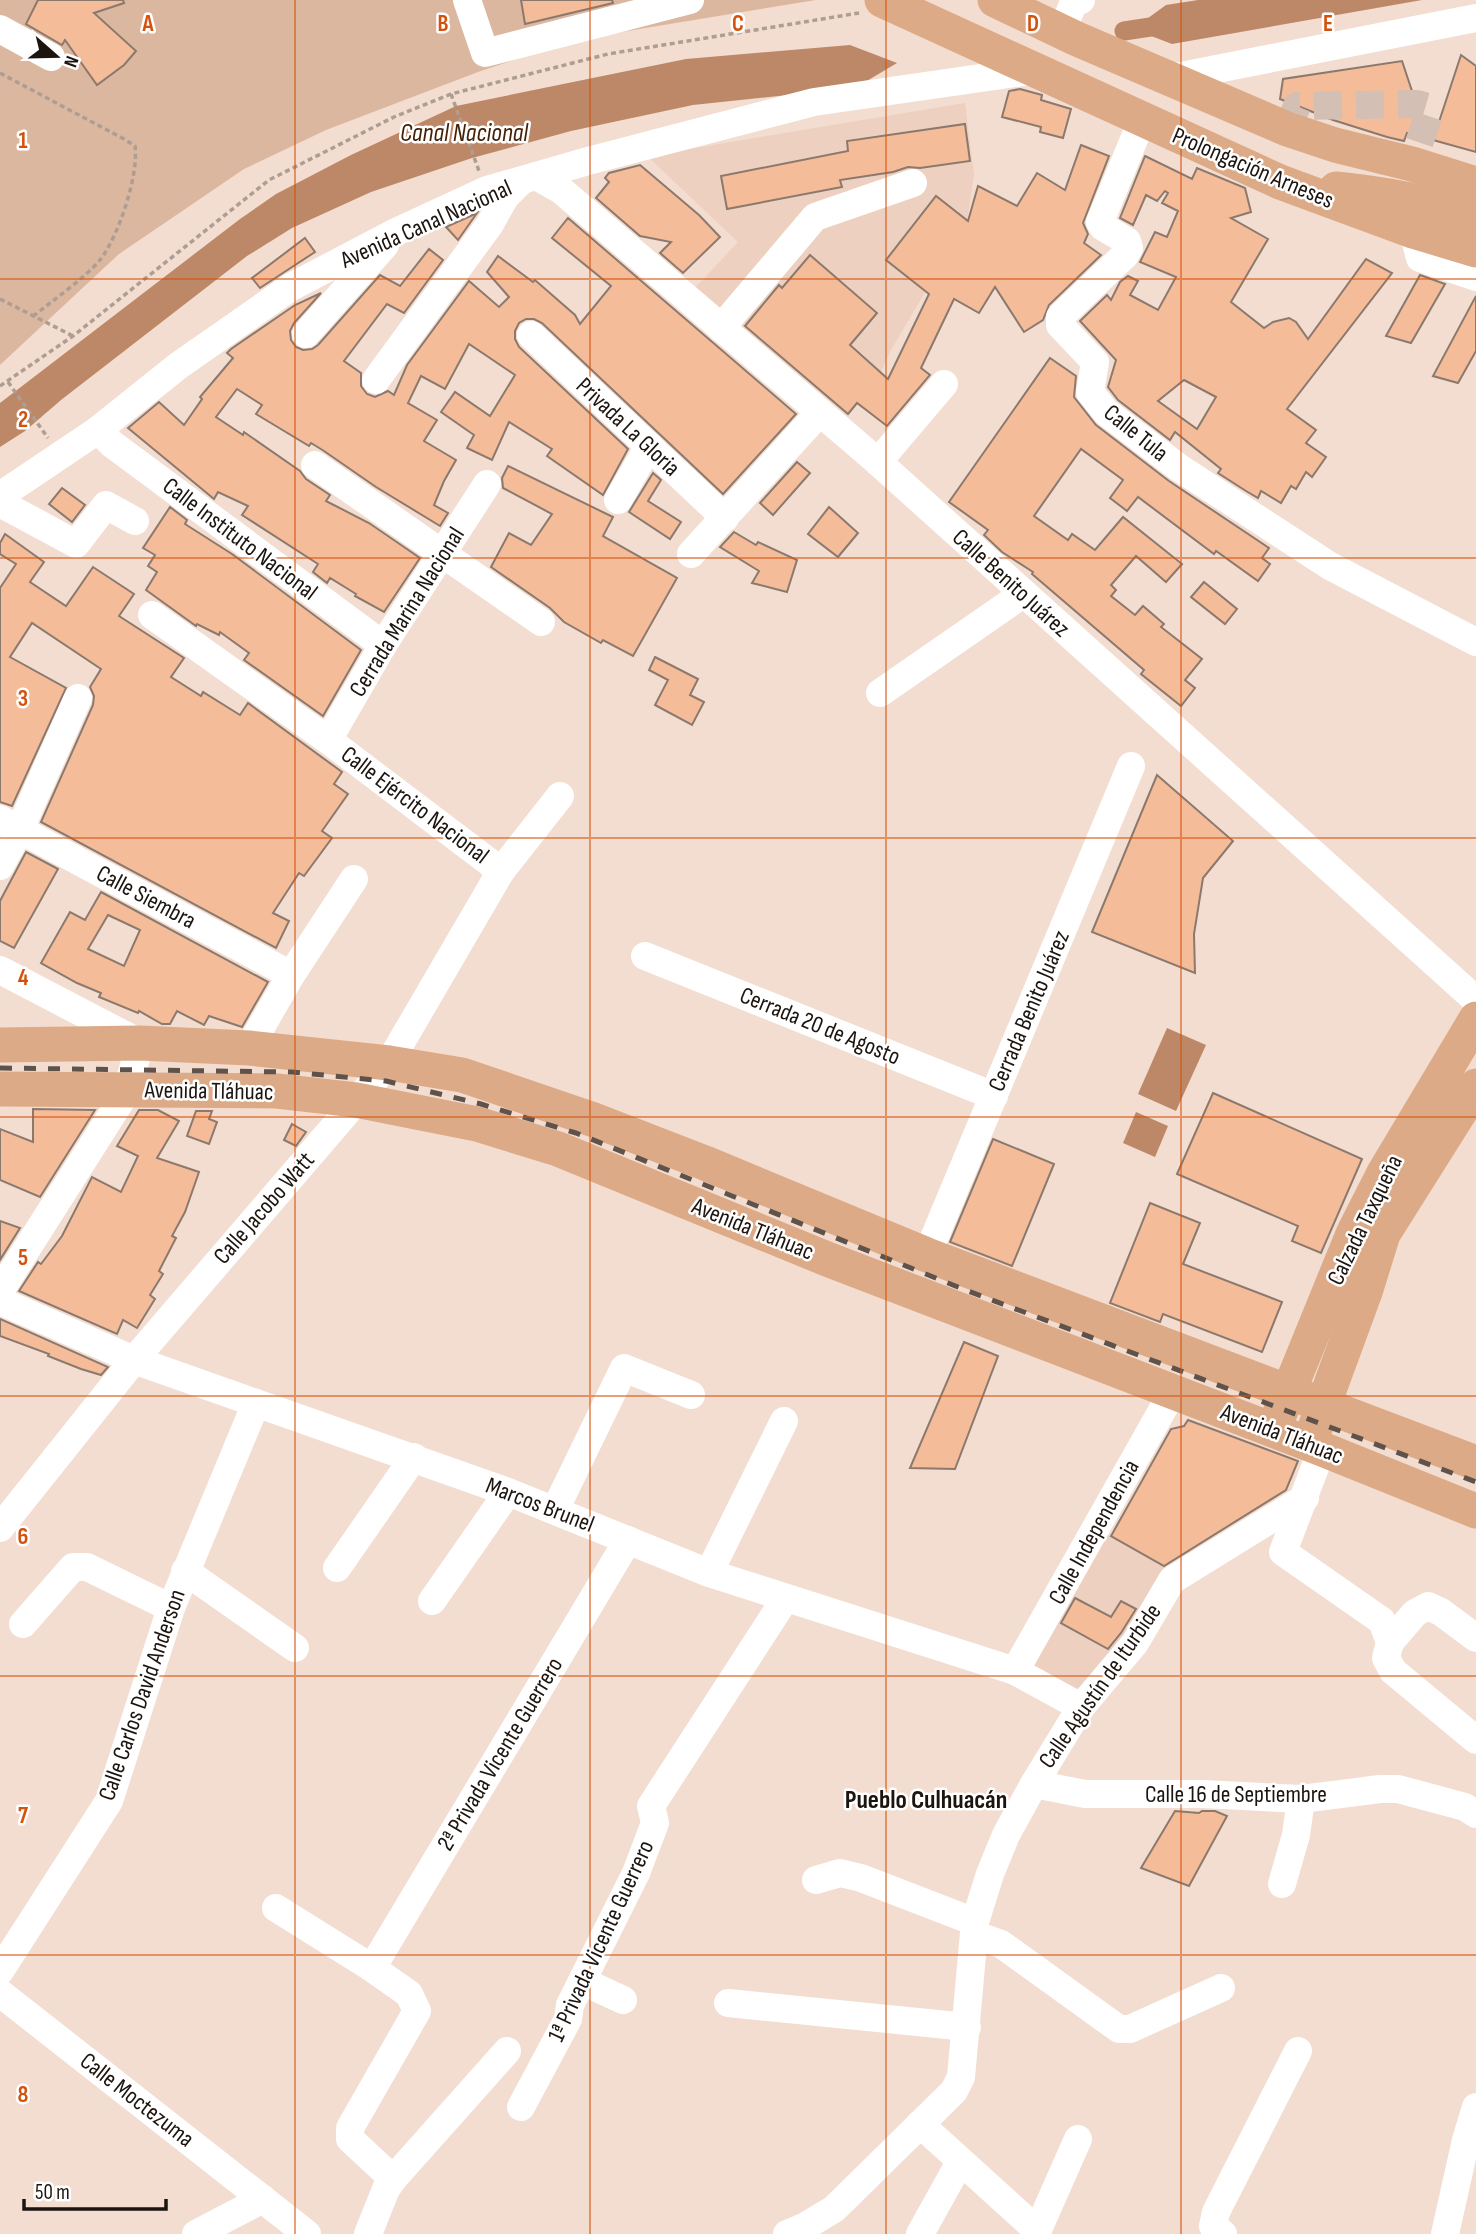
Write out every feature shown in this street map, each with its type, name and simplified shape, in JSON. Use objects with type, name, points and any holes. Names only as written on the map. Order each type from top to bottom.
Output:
[{"type":"main road","name":"Prolongación Arneses","points":[[995,0],[1073,18],[1171,78],[1287,129],[1476,184]]},
{"type":"main road","name":"Prolongación Arneses","points":[[889,3],[1280,182],[1413,231],[1476,250]]},
{"type":"main road","points":[[1280,182],[1380,193],[1441,205],[1476,217]]},
{"type":"main road","name":"Calzada Taxqueña","points":[[1272,1431],[1353,1234],[1384,1173],[1476,1019]]},
{"type":"main road","name":"Avenida Tláhuac","points":[[0,1045],[139,1043],[249,1048],[389,1063],[462,1075],[594,1120],[928,1255],[1476,1463]]},
{"type":"main road","name":"Calzada Taxqueña","points":[[1315,1447],[1323,1405],[1365,1292],[1383,1234],[1476,1086]]},
{"type":"main road","name":"Avenida Tláhuac","points":[[0,1089],[277,1091],[356,1100],[477,1124],[558,1149],[839,1264],[1476,1511]]},
{"type":"main road","name":"Calzada Taxqueña","points":[[1365,1292],[1476,1121]]},
{"type":"main road","points":[[688,1202],[705,1163]]},
{"type":"street","points":[[467,0],[485,53],[690,0]]},
{"type":"street","points":[[1171,78],[1476,18]]},
{"type":"street","points":[[0,29],[51,57]]},
{"type":"street","name":"Avenida Canal Nacional","points":[[0,496],[98,430],[178,366],[280,294],[396,232],[487,190],[588,160],[814,102],[1037,70]]},
{"type":"street","name":"Calle Tula","points":[[1142,120],[1100,222],[1103,227],[1127,241],[1129,248],[1125,255],[1060,317],[1060,325],[1095,362],[1090,392],[1106,412],[1178,467],[1330,566],[1474,637]]},
{"type":"street","points":[[376,380],[490,224],[505,197],[530,179]]},
{"type":"street","name":"Calle Benito Juárez","points":[[530,179],[561,190],[878,462],[1476,1000]]},
{"type":"street","points":[[722,328],[815,217],[913,183]]},
{"type":"street","points":[[1413,231],[1420,258],[1476,276]]},
{"type":"street","points":[[306,334],[396,232]]},
{"type":"street","name":"Privada La Gloria","points":[[531,335],[725,519]]},
{"type":"street","points":[[878,462],[944,384]]},
{"type":"street","points":[[691,554],[819,413]]},
{"type":"street","name":"Calle Instituto Nacional","points":[[98,430],[112,444],[383,645]]},
{"type":"street","points":[[618,500],[649,446]]},
{"type":"street","points":[[315,465],[541,622]]},
{"type":"street","name":"Cerrada Marina Nacional","points":[[328,740],[383,645],[487,484]]},
{"type":"street","points":[[0,503],[75,544],[106,505],[135,521]]},
{"type":"street","points":[[880,693],[1023,594]]},
{"type":"street","name":"Calle Ejército Nacional","points":[[152,615],[328,740],[501,871]]},
{"type":"street","points":[[0,866],[10,824],[78,698]]},
{"type":"street","name":"Cerrada Benito Juárez","points":[[928,1255],[1131,766]]},
{"type":"street","name":"Calle Jacobo Watt","points":[[0,1528],[134,1360],[389,1063],[501,871],[560,796]]},
{"type":"street","name":"Calle Siembra","points":[[10,824],[291,975]]},
{"type":"street","points":[[249,1048],[291,975],[354,879]]},
{"type":"street","name":"Cerrada 20 de Agosto","points":[[645,956],[994,1096]]},
{"type":"street","points":[[0,970],[139,1043],[127,1091],[0,1291]]},
{"type":"street","name":"Marcos Brunel","points":[[0,1301],[134,1360],[414,1457],[555,1510],[709,1573],[1015,1671],[1081,1707]]},
{"type":"street","points":[[555,1510],[624,1368],[691,1395]]},
{"type":"street","name":"Calle Independencia","points":[[1015,1671],[1172,1393]]},
{"type":"street","name":"Calle Carlos David Anderson","points":[[0,1971],[108,1801],[171,1608],[256,1403]]},
{"type":"street","points":[[709,1573],[784,1421]]},
{"type":"street","points":[[1315,1447],[1304,1498],[1283,1552],[1382,1621],[1390,1642]]},
{"type":"street","points":[[337,1568],[414,1457]]},
{"type":"street","points":[[432,1601],[508,1492]]},
{"type":"street","name":"Calle Agustín de Iturbide","points":[[787,2234],[834,2209],[945,2101],[961,2077],[974,1930],[990,1874],[1006,1835],[1081,1707],[1135,1643],[1172,1580],[1304,1498]]},
{"type":"street","name":"2ª Privada Vicente Guerrero","points":[[372,1968],[628,1540]]},
{"type":"street","points":[[23,1624],[73,1567],[87,1567],[171,1608]]},
{"type":"street","points":[[185,1571],[295,1648]]},
{"type":"street","name":"1ª Privada Vicente Guerrero","points":[[521,2107],[568,2019],[570,2005],[640,1861],[655,1824],[651,1807],[785,1599]]},
{"type":"street","points":[[1476,1638],[1441,1612],[1428,1606],[1415,1613],[1390,1642],[1386,1658],[1393,1671],[1476,1740]]},
{"type":"street","name":"Calle 16 de Septiembre","points":[[1034,1784],[1097,1794],[1203,1794],[1301,1799],[1380,1788],[1472,1803]]},
{"type":"street","points":[[1282,1884],[1296,1835],[1301,1799]]},
{"type":"street","points":[[816,1880],[840,1873],[861,1878],[974,1930],[1001,1944],[1119,2029],[1130,2029],[1221,1988]]},
{"type":"street","points":[[276,1908],[410,1994],[417,2011],[350,2128],[350,2139],[393,2179]]},
{"type":"street","points":[[582,1981],[623,2000]]},
{"type":"street","name":"Calle Moctezuma","points":[[0,1993],[307,2234]]},
{"type":"street","points":[[728,2003],[967,2027]]},
{"type":"street","points":[[1223,2234],[1213,2226],[1216,2212],[1297,2051]]},
{"type":"street","points":[[368,2234],[386,2189],[393,2179],[507,2052]]},
{"type":"street","points":[[1445,2234],[1476,2107]]},
{"type":"street","points":[[920,2123],[1037,2233],[1078,2139]]},
{"type":"street","points":[[920,2234],[960,2161]]},
{"type":"street","points":[[196,2234],[223,2227],[263,2199]]},
{"type":"path","points":[[0,386],[73,336],[269,180],[394,117],[451,94],[608,54],[889,3]]},
{"type":"path","points":[[0,73],[135,146],[130,192],[109,246],[99,261],[32,317]]},
{"type":"path","points":[[451,94],[477,165]]},
{"type":"path","points":[[0,299],[73,336]]},
{"type":"path","points":[[8,382],[48,439]]},
{"type":"shaded area","points":[[0,0],[816,0],[603,35],[546,49],[326,130],[244,169],[119,254],[0,365]]},
{"type":"shaded area","points":[[965,103],[974,175],[967,221],[891,350],[881,372],[847,415],[696,287],[738,242],[647,156]]},
{"type":"shaded area","points":[[1103,1532],[1168,1568],[1125,1644],[1081,1691],[1032,1664]]},
{"type":"water","points":[[1198,0],[1422,0],[1172,44],[1133,29],[1166,5]]},
{"type":"water","name":"Canal Nacional","points":[[850,45],[897,63],[855,88],[693,105],[571,131],[472,158],[371,192],[292,228],[247,256],[25,431],[0,447],[0,403],[240,219],[276,194],[351,155],[456,106],[686,59]]},
{"type":"water","points":[[1167,1028],[1206,1045],[1176,1111],[1138,1094]]},
{"type":"water","points":[[1136,1112],[1168,1126],[1155,1157],[1123,1143]]},
{"type":"building","points":[[38,0],[123,0],[124,3],[94,13],[136,51],[124,65],[97,85],[65,40],[62,45],[26,24]]},
{"type":"building","points":[[521,0],[612,0],[613,3],[525,24]]},
{"type":"building","points":[[1461,55],[1476,66],[1476,152],[1433,140]]},
{"type":"building","points":[[1402,61],[1428,139],[1407,133],[1404,141],[1387,137],[1280,99],[1283,79]]},
{"type":"building","points":[[1020,89],[1042,95],[1041,100],[1071,109],[1063,138],[1040,132],[1041,127],[1002,117],[1009,91]]},
{"type":"building","points":[[965,124],[970,161],[920,168],[908,167],[840,180],[842,187],[727,209],[721,176],[848,151],[847,141]]},
{"type":"building","points":[[1081,145],[1109,156],[1083,223],[1088,234],[1084,243],[1101,255],[1049,305],[1043,320],[1024,332],[995,287],[979,313],[954,299],[921,368],[930,375],[887,426],[857,403],[848,414],[745,326],[779,285],[782,288],[810,255],[877,313],[850,345],[888,379],[929,294],[886,260],[936,196],[968,221],[978,186],[1017,206],[1037,173],[1065,190]]},
{"type":"building","points":[[1145,156],[1192,179],[1197,168],[1245,188],[1251,212],[1231,218],[1268,239],[1231,302],[1264,328],[1273,322],[1289,318],[1296,322],[1308,339],[1366,259],[1392,273],[1287,409],[1316,430],[1306,443],[1326,457],[1312,477],[1306,472],[1296,489],[1291,486],[1281,503],[1261,491],[1258,498],[1218,473],[1221,469],[1175,432],[1170,440],[1118,400],[1108,387],[1116,360],[1080,321],[1107,295],[1111,300],[1120,282],[1128,276],[1138,281],[1130,295],[1158,310],[1176,277],[1140,262],[1155,232],[1167,237],[1178,211],[1162,203],[1168,193],[1165,191],[1157,201],[1146,195],[1133,225],[1120,218]],"holes":[[[1184,380],[1216,397],[1197,429],[1158,401]]]},
{"type":"building","points":[[640,165],[699,215],[720,237],[683,273],[660,253],[671,242],[640,236],[596,198],[609,182],[605,178],[609,173]]},
{"type":"building","points":[[477,213],[458,240],[446,227]]},
{"type":"building","points":[[568,218],[796,414],[723,494],[542,323],[534,319],[519,323],[515,339],[519,347],[628,449],[603,495],[547,456],[552,449],[509,422],[492,460],[467,448],[474,435],[441,412],[455,392],[490,416],[515,375],[469,344],[445,389],[421,376],[408,403],[437,420],[424,441],[456,460],[434,505],[448,513],[440,526],[311,443],[309,446],[256,414],[262,405],[237,389],[216,417],[243,435],[244,432],[300,471],[306,479],[330,495],[326,501],[369,523],[420,558],[384,612],[330,578],[327,583],[313,572],[318,564],[242,515],[248,506],[218,492],[214,499],[128,428],[159,402],[184,425],[202,399],[200,397],[233,358],[227,353],[231,349],[295,305],[321,293],[290,331],[291,340],[296,347],[303,350],[312,349],[380,275],[400,286],[429,249],[443,260],[404,313],[387,304],[344,361],[361,373],[361,386],[367,394],[375,397],[388,391],[394,395],[407,365],[469,281],[499,307],[509,297],[487,272],[498,256],[533,282],[535,280],[575,315],[580,324],[611,286],[552,238]]},
{"type":"building","points":[[305,238],[315,252],[260,288],[252,278]]},
{"type":"building","points":[[1420,275],[1445,284],[1411,343],[1386,336]]},
{"type":"building","points":[[1476,296],[1476,351],[1458,383],[1433,376]]},
{"type":"building","points":[[1050,358],[1076,376],[1074,397],[1096,425],[1169,481],[1269,548],[1262,558],[1270,564],[1258,581],[1216,551],[1214,554],[1138,497],[1127,511],[1110,498],[1123,480],[1081,449],[1034,516],[1068,540],[1072,534],[1095,550],[1123,517],[1182,564],[1166,582],[1136,556],[1111,585],[1116,590],[1111,596],[1135,615],[1143,606],[1164,624],[1161,627],[1202,659],[1185,680],[1195,688],[1181,706],[1141,674],[1144,670],[1032,574],[1033,572],[1002,552],[984,535],[988,530],[949,502]]},
{"type":"building","points":[[797,462],[810,473],[773,515],[760,503]]},
{"type":"building","points":[[508,466],[613,517],[603,536],[677,578],[633,656],[603,640],[601,643],[564,622],[550,608],[491,567],[509,533],[531,545],[552,514],[503,488],[502,478]]},
{"type":"building","points":[[653,473],[661,480],[648,501],[681,522],[670,539],[629,512]]},
{"type":"building","points":[[62,488],[85,505],[72,522],[49,504]]},
{"type":"building","points":[[170,507],[187,520],[185,524],[232,554],[361,650],[323,716],[244,660],[249,653],[220,632],[219,635],[197,624],[196,626],[146,590],[157,572],[148,566],[155,555],[143,548]]},
{"type":"building","points":[[829,507],[858,533],[838,557],[808,534]]},
{"type":"building","points":[[734,532],[756,545],[758,542],[797,560],[787,592],[752,583],[759,571],[720,547]]},
{"type":"building","points":[[5,534],[44,562],[30,582],[66,606],[93,567],[134,594],[119,616],[184,658],[171,677],[201,696],[203,692],[240,715],[248,703],[342,772],[334,784],[348,794],[322,831],[332,838],[304,876],[299,873],[273,913],[289,921],[276,948],[41,822],[93,705],[94,696],[90,687],[101,669],[32,623],[10,657],[66,688],[12,806],[0,802],[0,588],[16,564],[0,554],[0,543]]},
{"type":"building","points":[[1204,582],[1237,609],[1225,624],[1191,597]]},
{"type":"building","points":[[655,657],[698,679],[690,695],[704,702],[692,725],[655,705],[668,680],[649,670]]},
{"type":"building","points":[[1157,775],[1233,841],[1203,878],[1194,934],[1195,973],[1092,932]]},
{"type":"building","points":[[26,852],[58,869],[14,948],[0,941],[0,901]]},
{"type":"building","points":[[101,892],[268,982],[242,1027],[209,1016],[204,1025],[177,1011],[170,1024],[162,1024],[139,1011],[138,1013],[99,997],[101,993],[41,963],[70,912],[85,920]],"holes":[[[108,915],[140,930],[124,966],[88,949]]]},
{"type":"building","points":[[1213,1093],[1362,1159],[1321,1253],[1292,1241],[1298,1226],[1177,1174]]},
{"type":"building","points":[[33,1109],[95,1110],[40,1197],[0,1180],[0,1129],[33,1142]]},
{"type":"building","points":[[139,1110],[158,1110],[179,1121],[157,1158],[199,1172],[185,1212],[172,1236],[176,1238],[159,1271],[163,1274],[150,1295],[155,1299],[137,1328],[123,1320],[117,1334],[19,1291],[38,1262],[41,1264],[62,1236],[92,1177],[121,1192],[138,1156],[117,1146]]},
{"type":"building","points":[[196,1111],[212,1111],[209,1119],[217,1122],[209,1144],[187,1136]]},
{"type":"building","points":[[292,1124],[306,1132],[296,1146],[284,1140]]},
{"type":"building","points":[[993,1139],[1054,1164],[1012,1266],[950,1242]]},
{"type":"building","points":[[1150,1203],[1200,1223],[1183,1264],[1282,1302],[1262,1352],[1163,1314],[1160,1322],[1110,1303]]},
{"type":"building","points":[[0,1221],[20,1228],[0,1260]]},
{"type":"building","points":[[0,1319],[108,1367],[101,1375],[0,1336]]},
{"type":"building","points":[[964,1342],[998,1356],[955,1469],[910,1468]]},
{"type":"building","points":[[1188,1420],[1298,1461],[1286,1490],[1164,1566],[1111,1536],[1171,1429],[1184,1426]]},
{"type":"building","points":[[1075,1598],[1111,1617],[1121,1601],[1136,1609],[1108,1649],[1061,1623]]},
{"type":"building","points":[[1175,1811],[1215,1811],[1227,1816],[1189,1886],[1141,1868]]},
{"type":"waterway","name":"Canal Nacional","points":[[1124,31],[1157,26]]},
{"type":"tunnel","points":[[1287,129],[1297,106],[1417,104],[1431,108],[1412,164]]},
{"type":"railway","points":[[0,1068],[291,1072],[386,1081],[481,1104],[576,1133],[968,1291],[1476,1482]]},
{"type":"district","name":"Pueblo Culhuacán","points":[[926,1800]]}]
